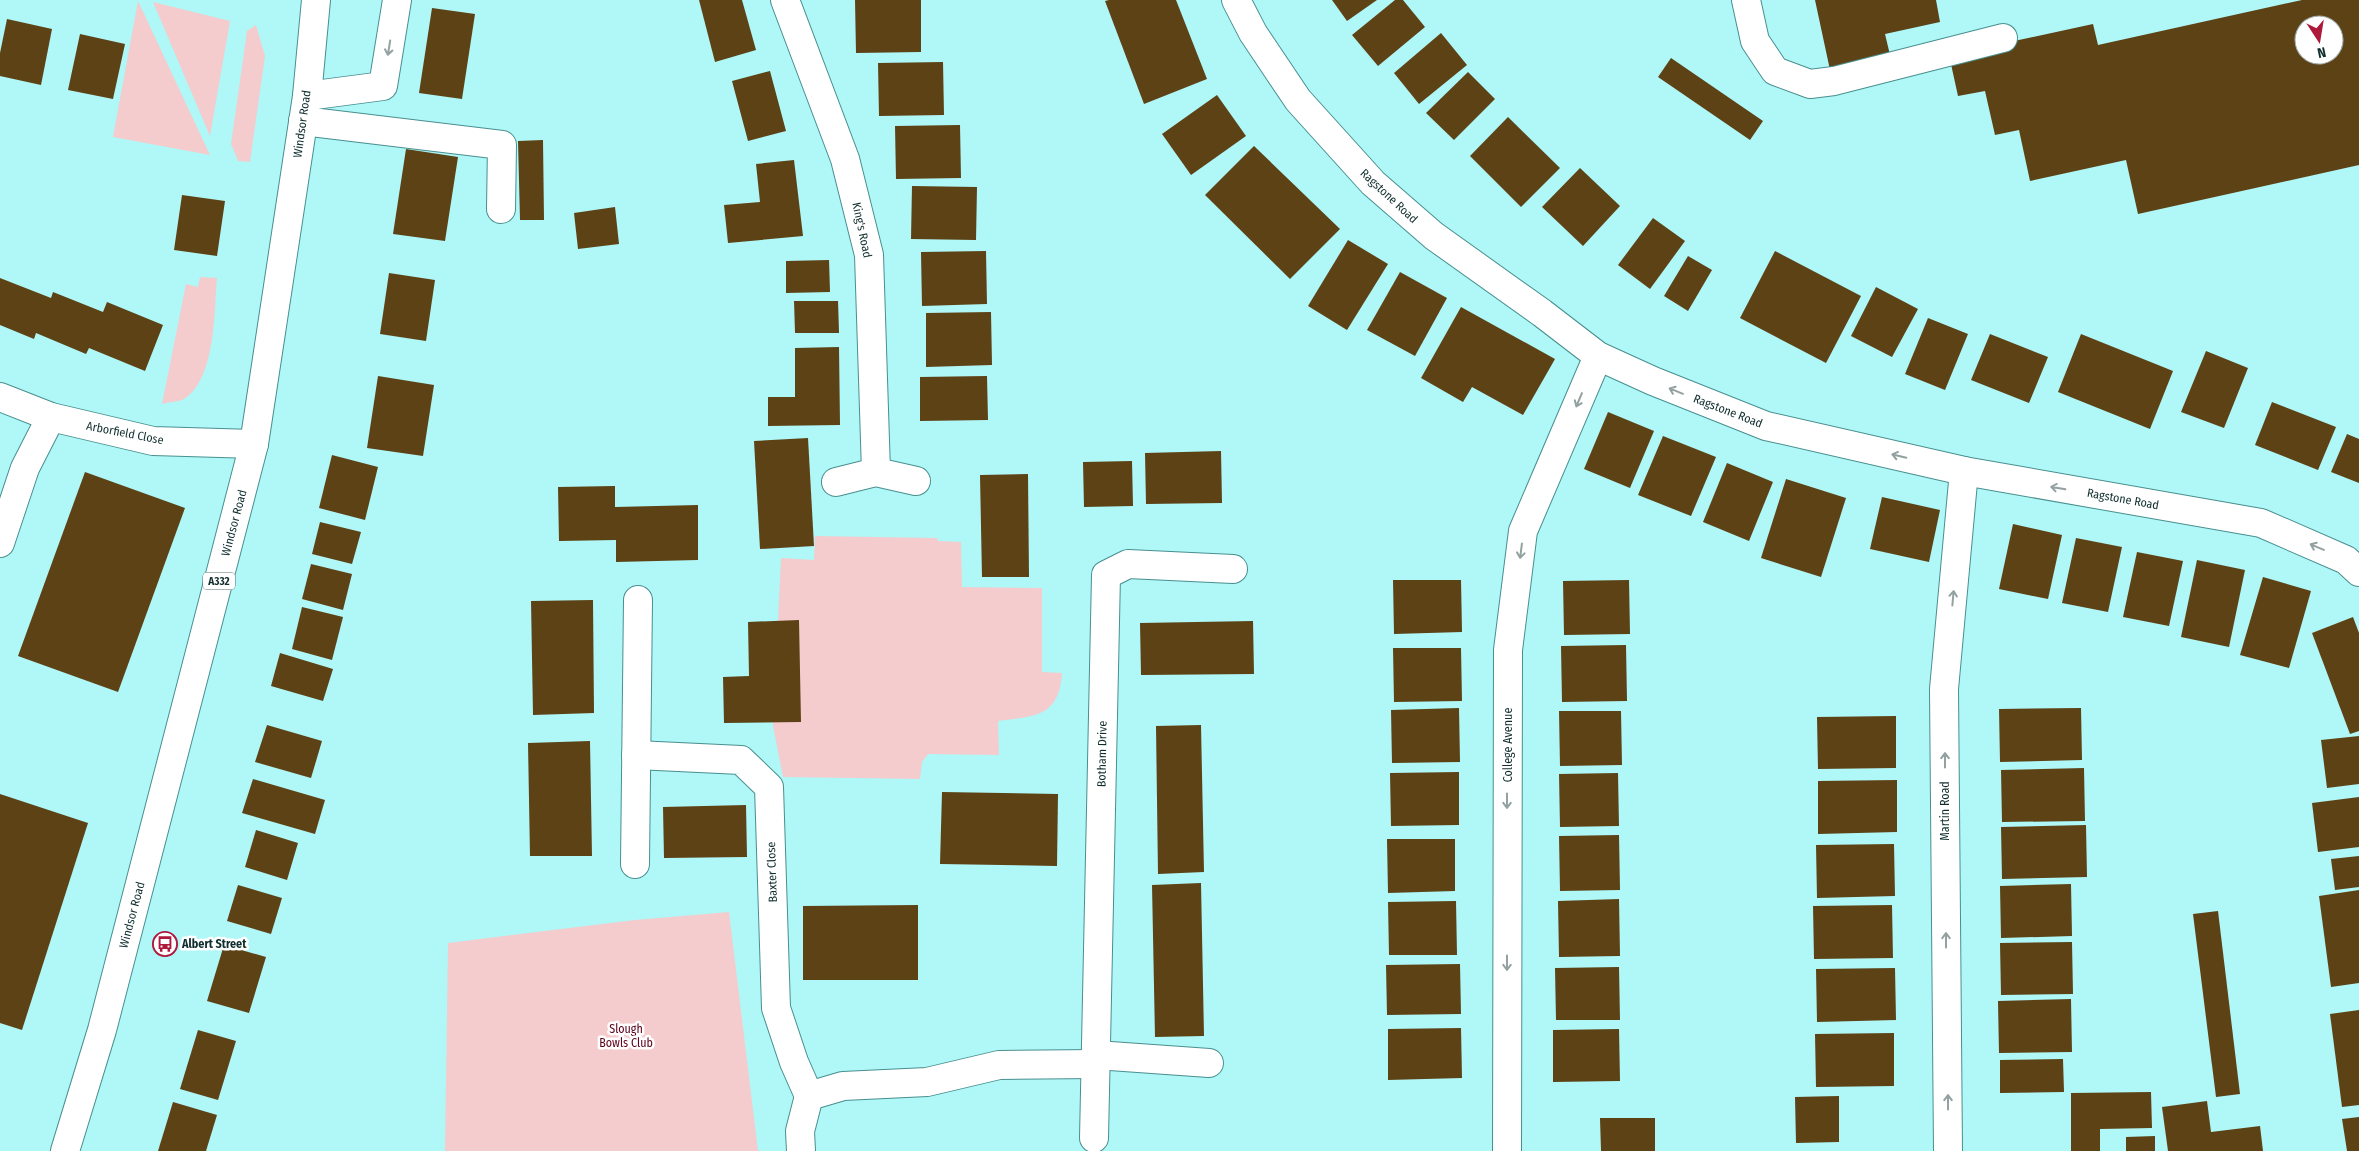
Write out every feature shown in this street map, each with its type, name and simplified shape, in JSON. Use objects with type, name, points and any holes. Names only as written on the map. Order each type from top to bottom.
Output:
[{"type":"street","name":"Windsor Road","points":[[65,1151],[102,1030],[254,444],[305,109],[316,0]]},
{"type":"street","points":[[305,109],[383,86],[396,0]]},
{"type":"street","name":"King's Road","points":[[786,0],[845,159],[869,256],[876,472]]},
{"type":"street","name":"Ragstone Road","points":[[1236,0],[1253,33],[1298,100],[1372,183],[1434,236],[1542,312],[1598,356],[1653,382],[1766,426],[1964,471],[2261,523],[2346,560],[2359,572]]},
{"type":"street","points":[[1746,0],[1755,41],[1775,71],[1810,84],[1834,81],[2003,38]]},
{"type":"street","points":[[305,109],[502,145],[501,209]]},
{"type":"street","name":"College Avenue","points":[[1506,1151],[1508,650],[1523,531],[1598,356]]},
{"type":"street","name":"Arborfield Close","points":[[0,397],[51,417],[153,441],[254,444]]},
{"type":"street","points":[[0,543],[25,468],[51,417]]},
{"type":"street","name":"Martin Road","points":[[1948,1151],[1944,688],[1964,471]]},
{"type":"street","points":[[836,482],[876,472],[916,481]]},
{"type":"street","name":"Botham Drive","points":[[1094,1138],[1106,575],[1128,564],[1233,569]]},
{"type":"street","points":[[635,864],[638,600]]},
{"type":"street","name":"Baxter Close","points":[[636,755],[741,760],[769,787],[776,1008],[794,1062],[809,1096]]},
{"type":"street","points":[[801,1151],[800,1131],[809,1096],[844,1086],[927,1082],[999,1065],[1096,1059],[1209,1063]]},
{"type":"green space","points":[[138,1],[210,155],[113,137]]},
{"type":"green space","points":[[153,2],[230,21],[210,136]]},
{"type":"green space","points":[[256,25],[265,56],[250,162],[238,161],[231,144],[247,31]]},
{"type":"green space","points":[[200,277],[217,278],[214,326],[208,361],[194,389],[184,399],[162,404],[186,284],[198,287]]},
{"type":"green space","points":[[815,536],[937,538],[938,541],[961,542],[962,587],[1042,588],[1042,672],[1062,673],[1056,699],[1050,707],[1042,712],[1023,718],[998,721],[999,755],[928,754],[922,762],[920,779],[783,777],[773,726],[781,558],[814,560]]},
{"type":"green space","name":"Slough Bowls Club","points":[[729,912],[758,1151],[445,1151],[448,943],[635,920]]},
{"type":"building","points":[[699,0],[742,0],[756,50],[715,62]]},
{"type":"building","points":[[855,0],[921,0],[921,52],[856,53]]},
{"type":"building","points":[[1176,0],[1207,79],[1144,104],[1105,1]]},
{"type":"building","points":[[1332,0],[1377,0],[1347,21]]},
{"type":"building","points":[[1395,0],[1403,0],[1425,27],[1378,66],[1352,35]]},
{"type":"building","points":[[1815,0],[1936,0],[1940,22],[1885,34],[1890,55],[1830,70]]},
{"type":"building","points":[[2302,0],[2359,0],[2359,165],[2138,214],[2126,160],[2030,181],[2019,130],[1995,135],[1985,91],[1958,96],[1949,55],[2093,24],[2098,45]]},
{"type":"building","points":[[432,8],[475,14],[462,99],[419,93]]},
{"type":"building","points":[[7,19],[52,29],[41,85],[0,76],[0,53]]},
{"type":"building","points":[[1441,33],[1467,65],[1419,104],[1394,73]]},
{"type":"building","points":[[80,34],[125,44],[113,99],[68,90]]},
{"type":"building","points":[[1671,58],[1763,121],[1750,140],[1658,77]]},
{"type":"building","points":[[943,62],[944,115],[879,116],[878,63]]},
{"type":"building","points":[[770,71],[786,131],[748,141],[732,81]]},
{"type":"building","points":[[1468,72],[1495,99],[1454,140],[1426,113]]},
{"type":"building","points":[[1217,95],[1246,136],[1191,175],[1162,134]]},
{"type":"building","points":[[1508,117],[1560,168],[1521,207],[1470,156]]},
{"type":"building","points":[[960,125],[961,178],[896,179],[895,126]]},
{"type":"building","points":[[543,140],[544,220],[520,220],[518,141]]},
{"type":"building","points":[[1254,146],[1340,229],[1290,279],[1205,195]]},
{"type":"building","points":[[406,149],[458,157],[445,241],[393,234]]},
{"type":"building","points":[[794,160],[803,236],[728,243],[724,205],[760,202],[756,164]]},
{"type":"building","points":[[1580,168],[1620,206],[1583,246],[1542,207]]},
{"type":"building","points":[[912,186],[977,187],[976,240],[911,239]]},
{"type":"building","points":[[182,195],[225,201],[217,256],[174,250]]},
{"type":"building","points":[[615,207],[619,244],[578,249],[574,213]]},
{"type":"building","points":[[1653,218],[1685,241],[1650,289],[1618,265]]},
{"type":"building","points":[[1348,240],[1388,264],[1347,330],[1308,306]]},
{"type":"building","points":[[986,251],[987,304],[922,306],[921,252]]},
{"type":"building","points":[[1775,251],[1861,296],[1826,363],[1740,318]]},
{"type":"building","points":[[1688,256],[1712,270],[1688,311],[1664,296]]},
{"type":"building","points":[[829,260],[830,292],[786,293],[786,261]]},
{"type":"building","points":[[1400,272],[1447,298],[1415,356],[1367,330]]},
{"type":"building","points":[[389,273],[435,280],[426,341],[380,334]]},
{"type":"building","points":[[0,278],[51,298],[53,292],[103,312],[107,302],[163,325],[145,371],[89,348],[86,354],[36,333],[34,339],[0,325]]},
{"type":"building","points":[[1876,287],[1918,309],[1892,357],[1851,336]]},
{"type":"building","points":[[794,301],[838,301],[839,333],[795,333]]},
{"type":"building","points":[[1461,307],[1555,359],[1523,415],[1472,387],[1463,402],[1421,378]]},
{"type":"building","points":[[991,312],[992,365],[926,367],[926,313]]},
{"type":"building","points":[[1928,318],[1968,334],[1945,390],[1905,374]]},
{"type":"building","points":[[1990,334],[2048,357],[2029,403],[1971,380]]},
{"type":"building","points":[[2081,334],[2173,371],[2150,429],[2058,392]]},
{"type":"building","points":[[839,347],[840,425],[768,426],[768,397],[795,397],[795,348]]},
{"type":"building","points":[[2206,351],[2248,368],[2224,428],[2181,412]]},
{"type":"building","points":[[378,376],[434,385],[423,456],[367,448]]},
{"type":"building","points":[[987,376],[988,420],[920,421],[920,377]]},
{"type":"building","points":[[2272,402],[2336,427],[2318,470],[2255,445]]},
{"type":"building","points":[[1608,412],[1654,431],[1630,488],[1584,469]]},
{"type":"building","points":[[2347,434],[2359,439],[2359,483],[2331,472]]},
{"type":"building","points":[[1663,436],[1716,457],[1691,516],[1638,495]]},
{"type":"building","points":[[808,438],[814,546],[760,549],[754,441]]},
{"type":"building","points":[[1221,451],[1222,503],[1146,504],[1145,453]]},
{"type":"building","points":[[332,455],[378,467],[365,520],[319,508]]},
{"type":"building","points":[[1132,461],[1133,506],[1084,507],[1083,462]]},
{"type":"building","points":[[1727,463],[1773,482],[1749,541],[1703,522]]},
{"type":"building","points":[[85,472],[185,508],[118,692],[18,656]]},
{"type":"building","points":[[1028,474],[1029,577],[982,577],[980,475]]},
{"type":"building","points":[[1786,479],[1846,498],[1821,577],[1761,558]]},
{"type":"building","points":[[615,486],[615,507],[698,505],[698,560],[616,562],[616,540],[559,541],[558,487]]},
{"type":"building","points":[[1882,497],[1940,510],[1929,562],[1870,549]]},
{"type":"building","points":[[320,522],[361,532],[352,564],[312,554]]},
{"type":"building","points":[[2013,524],[2062,535],[2048,599],[1999,589]]},
{"type":"building","points":[[2076,538],[2122,547],[2108,612],[2062,603]]},
{"type":"building","points":[[2137,552],[2183,561],[2169,626],[2123,617]]},
{"type":"building","points":[[2197,560],[2245,570],[2229,647],[2181,637]]},
{"type":"building","points":[[311,564],[352,574],[343,610],[302,599]]},
{"type":"building","points":[[2263,577],[2311,591],[2289,668],[2240,655]]},
{"type":"building","points":[[1393,580],[1461,580],[1462,632],[1394,634]]},
{"type":"building","points":[[1629,580],[1630,634],[1564,635],[1563,581]]},
{"type":"building","points":[[593,600],[594,713],[533,715],[531,601]]},
{"type":"building","points":[[302,607],[343,617],[332,660],[292,649]]},
{"type":"building","points":[[2353,617],[2359,633],[2359,731],[2350,734],[2312,633]]},
{"type":"building","points":[[799,620],[801,722],[724,723],[723,677],[749,676],[748,622]]},
{"type":"building","points":[[1253,621],[1254,674],[1141,675],[1140,623]]},
{"type":"building","points":[[1626,645],[1627,701],[1562,702],[1561,646]]},
{"type":"building","points":[[1393,648],[1461,648],[1462,701],[1394,702]]},
{"type":"building","points":[[280,653],[333,669],[323,701],[271,686]]},
{"type":"building","points":[[1459,708],[1460,762],[1392,763],[1391,710]]},
{"type":"building","points":[[2081,708],[2082,760],[2000,762],[1999,709]]},
{"type":"building","points":[[1559,711],[1621,711],[1622,765],[1560,766]]},
{"type":"building","points":[[1896,716],[1896,768],[1818,769],[1817,717]]},
{"type":"building","points":[[267,725],[322,741],[311,778],[255,762]]},
{"type":"building","points":[[1201,725],[1204,872],[1158,874],[1156,726]]},
{"type":"building","points":[[2359,736],[2359,784],[2327,788],[2321,740]]},
{"type":"building","points":[[590,741],[592,856],[530,856],[528,743]]},
{"type":"building","points":[[2084,768],[2085,821],[2002,822],[2001,770]]},
{"type":"building","points":[[1459,772],[1459,825],[1391,826],[1390,773]]},
{"type":"building","points":[[1618,773],[1619,826],[1560,827],[1559,774]]},
{"type":"building","points":[[253,779],[325,800],[315,834],[242,813]]},
{"type":"building","points":[[1897,780],[1897,832],[1818,834],[1818,781]]},
{"type":"building","points":[[942,792],[1058,794],[1057,866],[940,864]]},
{"type":"building","points":[[0,794],[88,823],[22,1030],[0,1023]]},
{"type":"building","points":[[2359,797],[2359,847],[2318,852],[2312,803]]},
{"type":"building","points":[[746,805],[747,857],[664,858],[663,807]]},
{"type":"building","points":[[2086,825],[2087,877],[2002,879],[2001,827]]},
{"type":"building","points":[[256,830],[298,843],[287,880],[245,867]]},
{"type":"building","points":[[1619,835],[1620,890],[1560,891],[1559,836]]},
{"type":"building","points":[[1387,839],[1455,839],[1455,891],[1388,893]]},
{"type":"building","points":[[1894,844],[1895,896],[1817,898],[1816,845]]},
{"type":"building","points":[[2359,856],[2359,887],[2335,890],[2331,859]]},
{"type":"building","points":[[1201,883],[1204,1036],[1155,1037],[1152,885]]},
{"type":"building","points":[[2071,884],[2072,936],[2001,938],[2000,886]]},
{"type":"building","points":[[238,885],[282,898],[271,934],[227,921]]},
{"type":"building","points":[[2359,890],[2359,983],[2331,987],[2319,896]]},
{"type":"building","points":[[1619,899],[1620,956],[1559,957],[1558,901]]},
{"type":"building","points":[[1456,901],[1457,955],[1389,955],[1388,902]]},
{"type":"building","points":[[918,905],[918,980],[803,980],[803,906]]},
{"type":"building","points":[[1892,905],[1893,958],[1814,959],[1813,906]]},
{"type":"building","points":[[2218,911],[2240,1094],[2216,1097],[2193,914]]},
{"type":"building","points":[[2072,942],[2073,994],[2001,995],[2000,943]]},
{"type":"building","points":[[224,945],[266,957],[249,1013],[207,1001]]},
{"type":"building","points":[[1460,964],[1461,1014],[1387,1015],[1386,965]]},
{"type":"building","points":[[1619,967],[1620,1020],[1556,1020],[1555,968]]},
{"type":"building","points":[[1895,968],[1896,1020],[1817,1022],[1816,969]]},
{"type":"building","points":[[2071,999],[2072,1052],[1999,1053],[1998,1001]]},
{"type":"building","points":[[2359,1010],[2359,1105],[2342,1107],[2330,1014]]},
{"type":"building","points":[[1461,1028],[1462,1078],[1388,1080],[1388,1029]]},
{"type":"building","points":[[1619,1029],[1620,1081],[1553,1082],[1553,1030]]},
{"type":"building","points":[[198,1030],[236,1041],[218,1100],[180,1089]]},
{"type":"building","points":[[1894,1033],[1894,1086],[1816,1087],[1815,1034]]},
{"type":"building","points":[[2063,1059],[2064,1092],[2000,1093],[2000,1060]]},
{"type":"building","points":[[2151,1092],[2152,1128],[2100,1129],[2100,1151],[2071,1151],[2071,1093]]},
{"type":"building","points":[[1839,1096],[1839,1142],[1796,1143],[1795,1097]]},
{"type":"building","points":[[2207,1101],[2211,1132],[2260,1126],[2263,1151],[2168,1151],[2162,1107]]},
{"type":"building","points":[[173,1102],[217,1115],[206,1151],[158,1151]]},
{"type":"building","points":[[2359,1117],[2359,1151],[2347,1151],[2342,1119]]},
{"type":"building","points":[[1600,1118],[1655,1118],[1655,1151],[1601,1151]]},
{"type":"building","points":[[2155,1136],[2155,1151],[2126,1151],[2126,1137]]},
{"type":"place","name":"Albert Street","points":[[165,944]]}]
